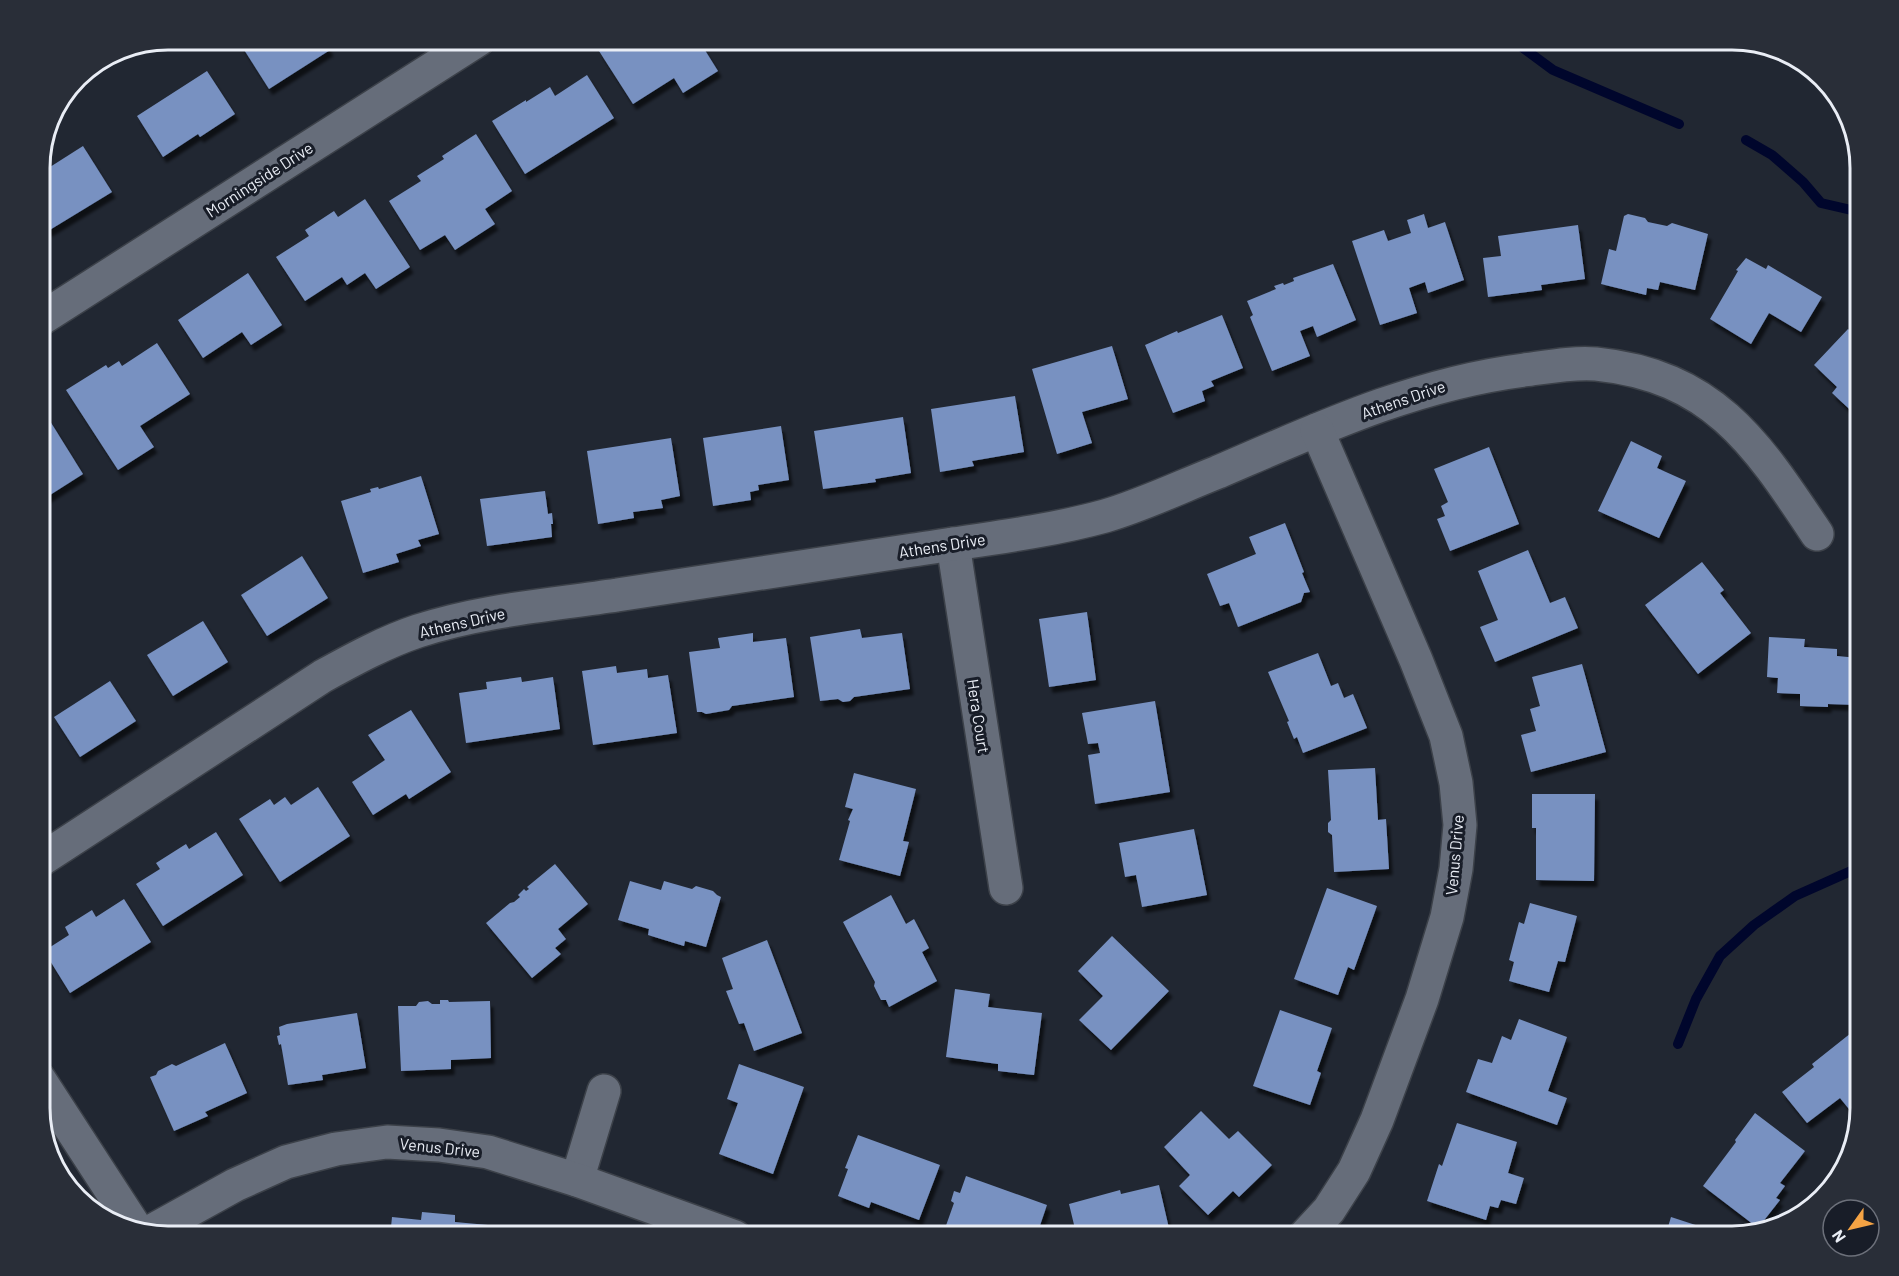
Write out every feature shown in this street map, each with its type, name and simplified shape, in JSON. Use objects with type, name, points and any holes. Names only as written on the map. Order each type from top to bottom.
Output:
[{"type":"street","name":"Morningside Drive","points":[[50,313],[462,50]]},
{"type":"street","name":"Athens Drive","points":[[50,854],[323,676],[368,651],[419,631],[500,612],[1058,527],[1106,515],[1164,494],[1394,400],[1451,383],[1500,373],[1591,363],[1631,369],[1666,379],[1707,402],[1743,433],[1774,470],[1816,534]]},
{"type":"street","name":"Venus Drive","points":[[1314,1226],[1329,1210],[1354,1171],[1377,1120],[1422,999],[1447,916],[1461,825],[1456,783],[1446,736],[1416,660],[1317,430]]},
{"type":"street","name":"Hera Court","points":[[953,544],[1006,888]]},
{"type":"street","points":[[577,1180],[604,1091]]},
{"type":"street","points":[[50,1096],[131,1220]]},
{"type":"street","name":"Venus Drive","points":[[162,1226],[235,1185],[285,1162],[336,1149],[387,1142],[440,1145],[488,1152],[577,1180],[705,1226]]},
{"type":"building","points":[[244,50],[330,50],[269,89]]},
{"type":"building","points":[[705,50],[718,71],[683,93],[674,78],[633,104],[599,51]]},
{"type":"building","points":[[207,71],[235,114],[200,137],[198,134],[163,157],[137,116]]},
{"type":"building","points":[[587,75],[614,118],[525,174],[492,121],[550,87],[555,96]]},
{"type":"building","points":[[476,134],[512,191],[485,209],[495,224],[455,250],[445,235],[420,250],[389,201],[421,181],[417,176],[444,159],[442,156]]},
{"type":"building","points":[[83,146],[112,192],[50,230],[50,167]]},
{"type":"building","points":[[365,199],[410,267],[376,289],[365,273],[347,285],[342,277],[305,301],[276,257],[309,236],[305,230],[334,211],[338,217]]},
{"type":"building","points":[[1424,214],[1428,228],[1445,222],[1464,280],[1428,293],[1425,282],[1409,288],[1417,313],[1380,325],[1352,241],[1384,230],[1388,241],[1411,233],[1407,220]]},
{"type":"building","points":[[1628,214],[1645,218],[1648,222],[1667,226],[1672,223],[1708,234],[1695,290],[1660,282],[1658,290],[1647,288],[1646,295],[1601,284],[1609,249],[1616,251],[1624,216]]},
{"type":"building","points":[[1578,225],[1585,279],[1541,285],[1542,290],[1488,297],[1483,258],[1501,256],[1498,236]]},
{"type":"building","points":[[1746,258],[1766,269],[1768,265],[1822,297],[1801,332],[1769,313],[1751,344],[1710,319],[1738,271],[1736,270]]},
{"type":"building","points":[[1333,264],[1356,320],[1317,337],[1313,326],[1300,331],[1310,356],[1272,371],[1250,317],[1253,315],[1247,301],[1276,289],[1274,286],[1283,283],[1284,285],[1294,281],[1293,278]]},
{"type":"building","points":[[248,273],[282,325],[251,345],[242,332],[203,358],[178,320]]},
{"type":"building","points":[[1222,315],[1243,368],[1211,381],[1214,386],[1202,391],[1205,401],[1173,413],[1145,345]]},
{"type":"building","points":[[1848,329],[1850,331],[1850,410],[1832,393],[1837,387],[1814,365]]},
{"type":"building","points":[[157,343],[190,394],[140,426],[154,447],[118,470],[66,390],[106,365],[108,368],[119,361],[122,366]]},
{"type":"building","points":[[1112,346],[1128,399],[1082,412],[1092,443],[1057,454],[1032,369]]},
{"type":"building","points":[[1015,396],[1024,452],[972,461],[974,466],[940,472],[931,409]]},
{"type":"building","points":[[903,417],[911,473],[875,479],[876,482],[823,489],[814,431]]},
{"type":"building","points":[[50,421],[83,474],[50,495]]},
{"type":"building","points":[[781,426],[789,480],[758,485],[759,490],[750,492],[751,500],[713,506],[703,438]]},
{"type":"building","points":[[671,438],[680,496],[661,500],[663,508],[633,512],[634,518],[598,524],[587,451]]},
{"type":"building","points":[[1631,441],[1662,456],[1657,468],[1686,481],[1659,538],[1598,511]]},
{"type":"building","points":[[1489,447],[1519,524],[1450,551],[1437,519],[1445,516],[1441,506],[1448,502],[1434,469]]},
{"type":"building","points":[[421,476],[439,534],[418,540],[421,546],[396,554],[399,562],[363,573],[341,501],[371,492],[370,489],[378,487],[379,489]]},
{"type":"building","points":[[545,491],[548,514],[552,513],[552,537],[487,546],[480,499]]},
{"type":"building","points":[[1285,523],[1310,592],[1304,593],[1301,602],[1238,627],[1229,603],[1220,606],[1207,574],[1256,554],[1249,537]]},
{"type":"building","points":[[1528,550],[1550,603],[1565,597],[1578,628],[1495,662],[1480,627],[1498,620],[1478,571]]},
{"type":"building","points":[[302,556],[328,598],[267,636],[241,595]]},
{"type":"building","points":[[1702,562],[1724,590],[1720,593],[1751,633],[1698,674],[1645,605]]},
{"type":"building","points":[[1087,612],[1096,680],[1049,687],[1039,619]]},
{"type":"building","points":[[203,621],[228,662],[173,696],[147,655]]},
{"type":"building","points":[[860,629],[862,638],[902,633],[910,689],[854,697],[850,701],[843,702],[838,699],[820,701],[810,637]]},
{"type":"building","points":[[753,633],[753,642],[786,638],[794,697],[732,706],[729,710],[706,714],[697,712],[689,652],[720,648],[718,638]]},
{"type":"building","points":[[1769,637],[1805,639],[1804,647],[1837,649],[1837,656],[1850,657],[1850,705],[1800,706],[1800,694],[1777,693],[1778,678],[1767,677]]},
{"type":"building","points":[[1318,653],[1331,686],[1338,683],[1344,698],[1353,694],[1367,728],[1303,753],[1297,737],[1294,739],[1287,722],[1289,721],[1268,672]]},
{"type":"building","points":[[1582,664],[1606,752],[1531,772],[1521,735],[1536,731],[1530,709],[1540,706],[1532,677]]},
{"type":"building","points":[[616,666],[617,673],[647,669],[648,678],[668,675],[677,733],[593,745],[582,671]]},
{"type":"building","points":[[521,677],[522,682],[553,677],[560,729],[466,743],[459,693],[487,689],[486,682]]},
{"type":"building","points":[[110,681],[136,721],[80,757],[54,717]]},
{"type":"building","points":[[1155,701],[1170,792],[1095,804],[1088,755],[1100,753],[1098,743],[1088,744],[1082,713]]},
{"type":"building","points":[[411,710],[451,772],[409,799],[406,794],[373,815],[352,782],[385,760],[368,735]]},
{"type":"building","points":[[1375,768],[1378,820],[1386,819],[1389,869],[1334,872],[1332,835],[1328,832],[1328,823],[1331,820],[1328,770]]},
{"type":"building","points":[[854,773],[916,789],[903,841],[909,842],[900,876],[839,860],[850,821],[848,820],[853,809],[845,807]]},
{"type":"building","points":[[318,787],[350,836],[280,882],[239,819],[270,799],[274,805],[285,797],[291,805]]},
{"type":"building","points":[[1532,794],[1595,794],[1594,881],[1536,880],[1536,828],[1532,828]]},
{"type":"building","points":[[1194,829],[1207,895],[1142,907],[1136,875],[1125,877],[1119,843]]},
{"type":"building","points":[[216,832],[243,875],[163,926],[136,884],[160,869],[156,863],[186,844],[189,849]]},
{"type":"building","points":[[555,864],[588,904],[558,929],[566,939],[555,948],[561,954],[532,978],[486,923],[520,897],[518,895],[524,889],[526,891],[529,889],[527,887]]},
{"type":"building","points":[[630,881],[661,890],[664,881],[692,889],[696,886],[713,891],[721,897],[706,947],[685,941],[684,946],[648,935],[649,929],[618,920]]},
{"type":"building","points":[[1327,888],[1377,906],[1354,970],[1348,967],[1338,995],[1294,979]]},
{"type":"building","points":[[891,895],[906,924],[914,919],[929,948],[922,952],[937,981],[889,1007],[886,1000],[881,1000],[874,986],[875,982],[843,922]]},
{"type":"building","points":[[124,899],[151,942],[70,993],[50,961],[50,947],[69,935],[65,927],[92,910],[96,917]]},
{"type":"building","points":[[1530,903],[1577,916],[1565,962],[1558,961],[1549,992],[1509,981],[1514,962],[1509,960],[1519,922],[1524,924]]},
{"type":"building","points":[[1112,936],[1169,991],[1111,1050],[1079,1020],[1103,996],[1078,971]]},
{"type":"building","points":[[767,940],[802,1033],[754,1051],[744,1023],[739,1024],[726,991],[733,989],[722,958]]},
{"type":"building","points":[[955,989],[990,994],[988,1007],[1042,1013],[1034,1075],[998,1071],[998,1064],[946,1057]]},
{"type":"building","points":[[440,1000],[449,1002],[490,1001],[491,1058],[451,1060],[451,1069],[401,1071],[398,1006],[416,1006],[419,1002],[428,1001],[432,1004],[440,1004]]},
{"type":"building","points":[[1280,1010],[1332,1028],[1317,1071],[1321,1073],[1310,1105],[1253,1086]]},
{"type":"building","points":[[357,1013],[366,1068],[322,1075],[323,1080],[288,1085],[281,1044],[279,1045],[277,1036],[280,1035],[279,1027]]},
{"type":"building","points":[[1519,1019],[1567,1037],[1548,1091],[1567,1098],[1557,1125],[1466,1092],[1478,1059],[1492,1063],[1502,1036],[1511,1040]]},
{"type":"building","points":[[1850,1034],[1850,1110],[1840,1098],[1807,1123],[1782,1092],[1814,1067],[1812,1064]]},
{"type":"building","points":[[225,1043],[247,1093],[205,1112],[208,1116],[174,1131],[150,1077],[172,1064],[176,1066]]},
{"type":"building","points":[[739,1064],[804,1087],[773,1174],[719,1154],[738,1103],[727,1099]]},
{"type":"building","points":[[1201,1111],[1229,1139],[1238,1131],[1272,1165],[1239,1197],[1233,1191],[1208,1215],[1179,1186],[1190,1175],[1164,1147]]},
{"type":"building","points":[[1755,1113],[1805,1151],[1780,1183],[1785,1186],[1776,1198],[1780,1200],[1763,1222],[1753,1224],[1703,1186],[1736,1142],[1735,1140]]},
{"type":"building","points":[[1457,1123],[1517,1142],[1508,1173],[1524,1178],[1516,1204],[1501,1200],[1498,1208],[1490,1206],[1486,1220],[1427,1201],[1439,1164],[1442,1166]]},
{"type":"building","points":[[858,1135],[940,1165],[919,1220],[871,1202],[869,1208],[838,1196],[848,1169],[845,1168]]},
{"type":"building","points":[[966,1176],[1047,1205],[1040,1226],[946,1226],[954,1203],[951,1201],[954,1191],[960,1193]]},
{"type":"building","points":[[1159,1185],[1168,1226],[1074,1226],[1069,1204],[1120,1190],[1121,1194]]},
{"type":"building","points":[[422,1212],[455,1215],[455,1222],[488,1225],[391,1226],[392,1217],[421,1220]]},
{"type":"building","points":[[1671,1217],[1699,1226],[1668,1226]]},
{"type":"waterway","points":[[1526,50],[1553,70],[1679,124]]},
{"type":"waterway","points":[[1746,140],[1772,155],[1803,182],[1821,203],[1850,210]]},
{"type":"waterway","points":[[1678,1044],[1696,999],[1720,956],[1754,925],[1795,896],[1850,871]]}]
